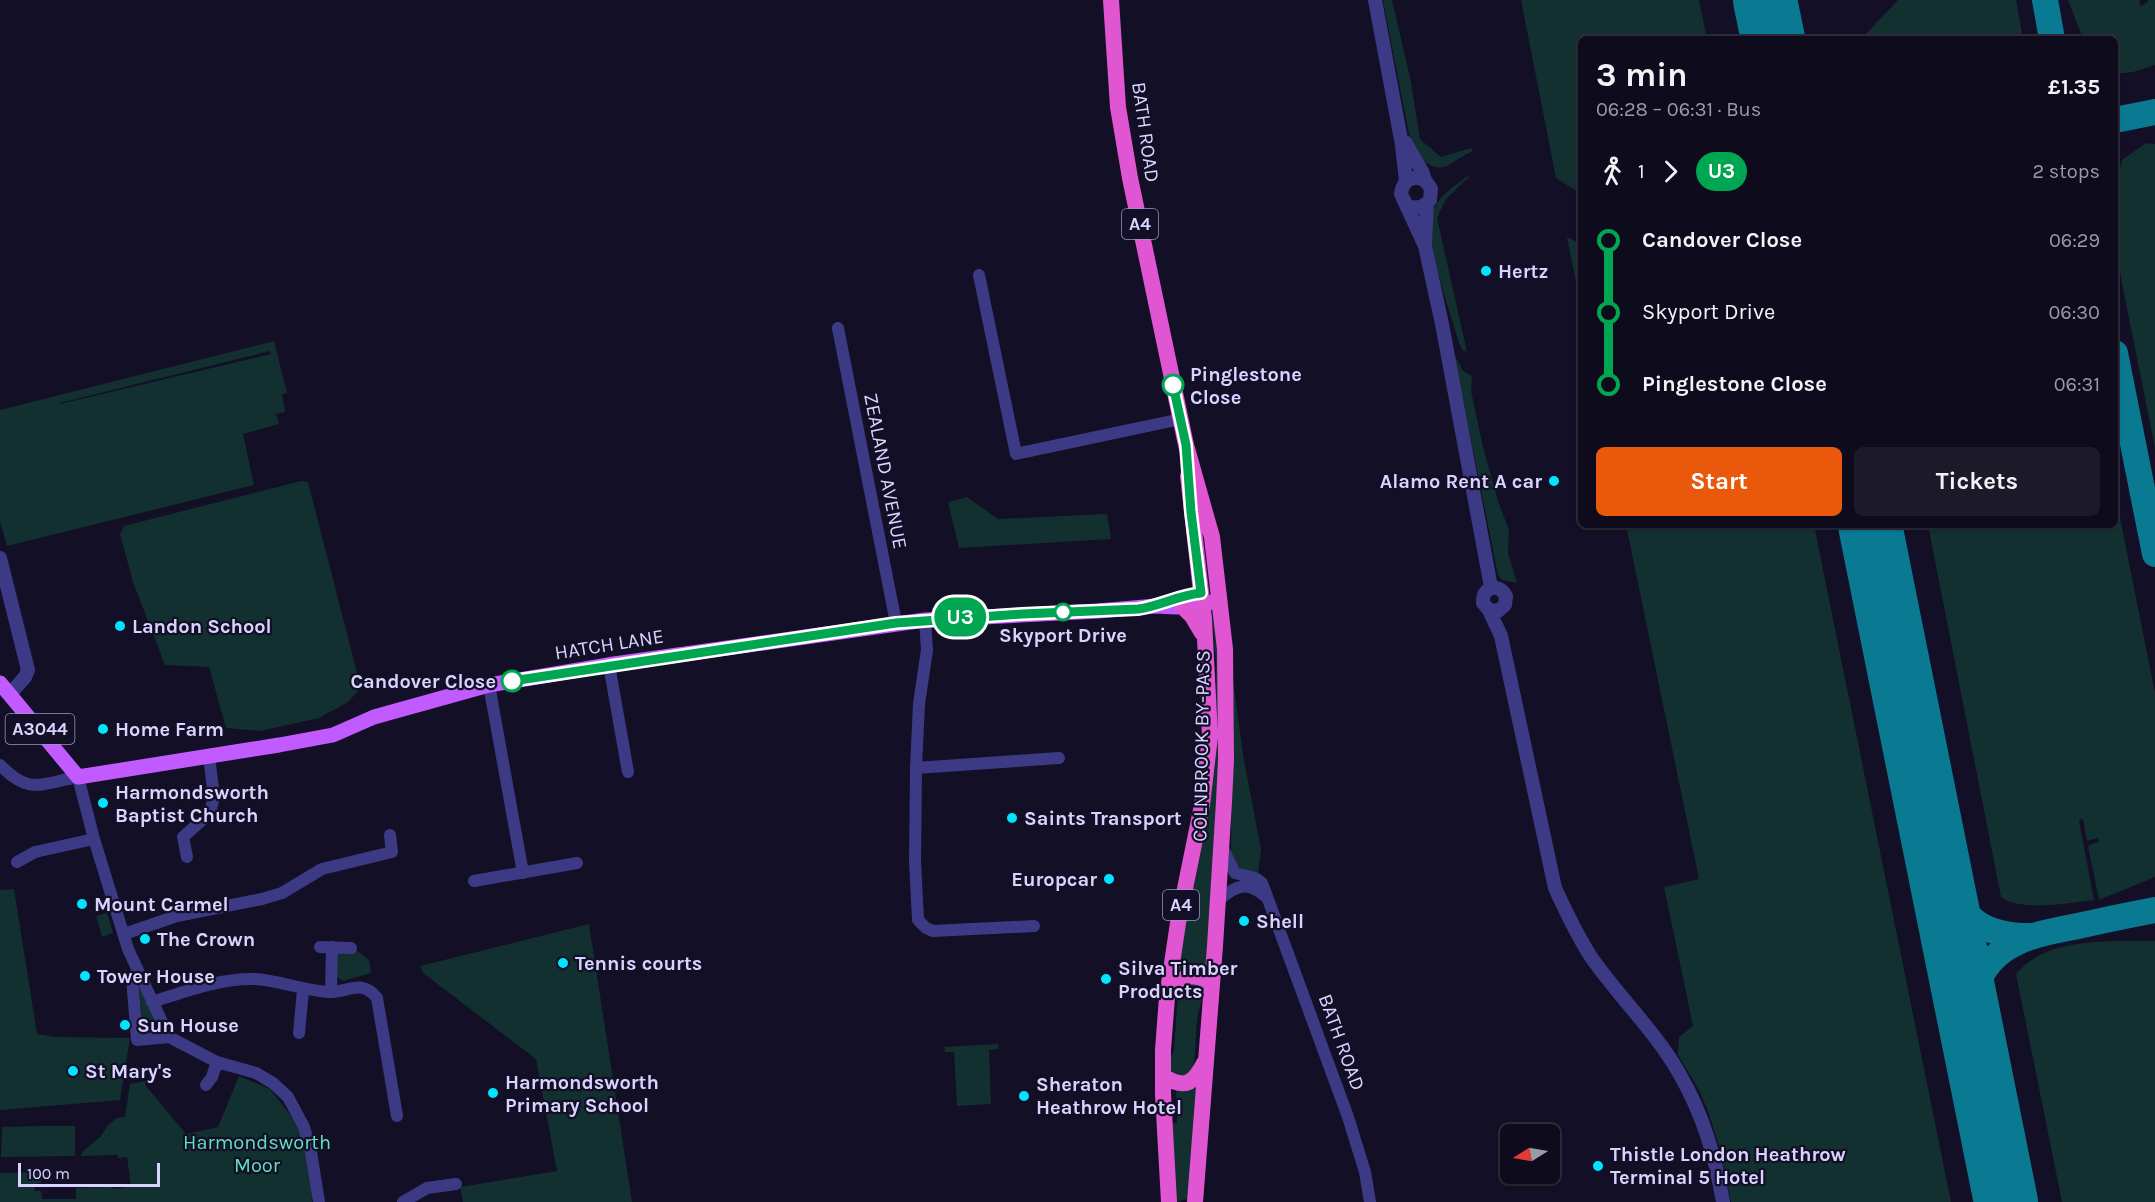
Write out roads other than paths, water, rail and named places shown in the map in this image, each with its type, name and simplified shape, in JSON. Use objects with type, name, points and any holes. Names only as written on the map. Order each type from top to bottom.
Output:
[{"type":"highway","name":"BATH ROAD","points":[[1111,0],[1118,107],[1130,178],[1186,445]]},
{"type":"highway","name":"COLNBROOK BY-PASS","points":[[1186,445],[1210,524],[1220,596],[1227,679],[1226,760],[1218,901],[1195,1202]]},
{"type":"highway","name":"COLNBROOK BY-PASS","points":[[1170,1202],[1163,1076],[1167,997],[1174,942],[1202,805],[1210,736],[1202,598],[1191,512],[1186,445]]},
{"type":"highway","points":[[1182,606],[1197,622],[1205,640]]},
{"type":"highway","points":[[1167,997],[1177,983],[1185,977],[1200,977],[1212,983]]},
{"type":"highway","points":[[1163,1076],[1178,1084],[1188,1082],[1197,1076],[1206,1058]]},
{"type":"main road","name":"HATCH LANE","points":[[1156,606],[1189,594],[1202,598]]},
{"type":"main road","name":"HATCH LANE","points":[[78,777],[333,735],[374,717],[489,684],[896,623],[1182,606],[1202,598],[1220,596]]},
{"type":"main road","name":"A3044","points":[[5,688],[78,777]]},
{"type":"street","points":[[1375,0],[1400,129],[1406,181]]},
{"type":"street","points":[[1400,129],[1405,143],[1431,189],[1431,196],[1427,203],[1425,246]]},
{"type":"street","points":[[1425,180],[1413,178],[1406,181],[1401,194],[1425,246],[1442,324],[1491,587]]},
{"type":"street","points":[[1407,205],[1417,208],[1427,203]]},
{"type":"street","points":[[979,274],[1016,454],[1180,419]]},
{"type":"street","name":"ZEALAND AVENUE","points":[[838,328],[896,623]]},
{"type":"street","points":[[0,558],[28,670],[25,677],[5,688]]},
{"type":"street","points":[[1491,587],[1500,588],[1506,596],[1505,605],[1495,610],[1485,607],[1482,598],[1491,587]]},
{"type":"street","points":[[1495,610],[1555,888],[1571,924],[1592,958],[1643,1021],[1679,1072],[1702,1117],[1716,1165],[1723,1202]]},
{"type":"street","points":[[925,620],[927,650],[919,704],[916,768],[915,861],[918,920],[933,931],[1034,926]]},
{"type":"street","points":[[609,665],[628,772]]},
{"type":"street","points":[[489,684],[523,873]]},
{"type":"street","points":[[187,857],[183,837],[210,813],[214,797],[209,756]]},
{"type":"street","points":[[916,768],[1059,758]]},
{"type":"street","points":[[0,765],[21,782],[39,785],[51,785],[78,777],[94,839],[124,934],[152,1002],[172,1038]]},
{"type":"street","points":[[124,934],[177,916],[282,893],[322,869],[392,852],[390,834]]},
{"type":"street","points":[[16,862],[35,852],[94,839]]},
{"type":"street","name":"BATH ROAD","points":[[1221,842],[1233,871],[1258,879],[1267,898],[1348,1117],[1365,1172],[1370,1202]]},
{"type":"street","points":[[474,881],[577,863]]},
{"type":"street","points":[[1218,901],[1231,890],[1241,886],[1253,888],[1267,898]]},
{"type":"street","points":[[331,992],[326,947],[351,948]]},
{"type":"street","points":[[138,971],[132,978],[137,1040],[172,1038],[217,1062],[256,1073],[273,1083],[288,1097],[304,1127],[311,1152],[319,1202]]},
{"type":"street","points":[[152,1002],[231,980],[256,979],[303,990],[331,992],[361,987],[370,989],[377,998],[397,1116]]},
{"type":"street","points":[[299,1033],[303,990]]},
{"type":"street","points":[[206,1085],[213,1077],[217,1062]]},
{"type":"street","points":[[403,1202],[427,1188],[456,1184]]},
{"type":"place","name":"Hertz","points":[[1486,271]]},
{"type":"place","name":"Pinglestone Close","points":[[1173,385]]},
{"type":"place","name":"Alamo Rent A car","points":[[1554,481]]},
{"type":"place","name":"Skyport Drive","points":[[1063,612]]},
{"type":"place","name":"Landon School","points":[[120,626]]},
{"type":"place","name":"Candover Close","points":[[512,681]]},
{"type":"place","name":"Home Farm","points":[[103,729]]},
{"type":"place","name":"Harmondsworth Baptist Church","points":[[103,803]]},
{"type":"place","name":"Saints Transport","points":[[1012,818]]},
{"type":"place","name":"Europcar","points":[[1109,879]]},
{"type":"place","name":"Mount Carmel","points":[[82,904]]},
{"type":"place","name":"Shell","points":[[1244,921]]},
{"type":"place","name":"The Crown","points":[[145,939]]},
{"type":"place","name":"Tennis courts","points":[[563,963]]},
{"type":"place","name":"Tower House","points":[[85,976]]},
{"type":"place","name":"Silva Timber Products","points":[[1106,979]]},
{"type":"place","name":"Sun House","points":[[125,1025]]},
{"type":"place","name":"St Mary's","points":[[73,1071]]},
{"type":"place","name":"Harmondsworth Primary School","points":[[493,1093]]},
{"type":"place","name":"Sheraton Heathrow Hotel","points":[[1024,1096]]},
{"type":"place","name":"Thistle London Heathrow Terminal 5 Hotel","points":[[1598,1166]]},
{"type":"park label","name":"Harmondsworth Moor","points":[[257,1154]]}]
